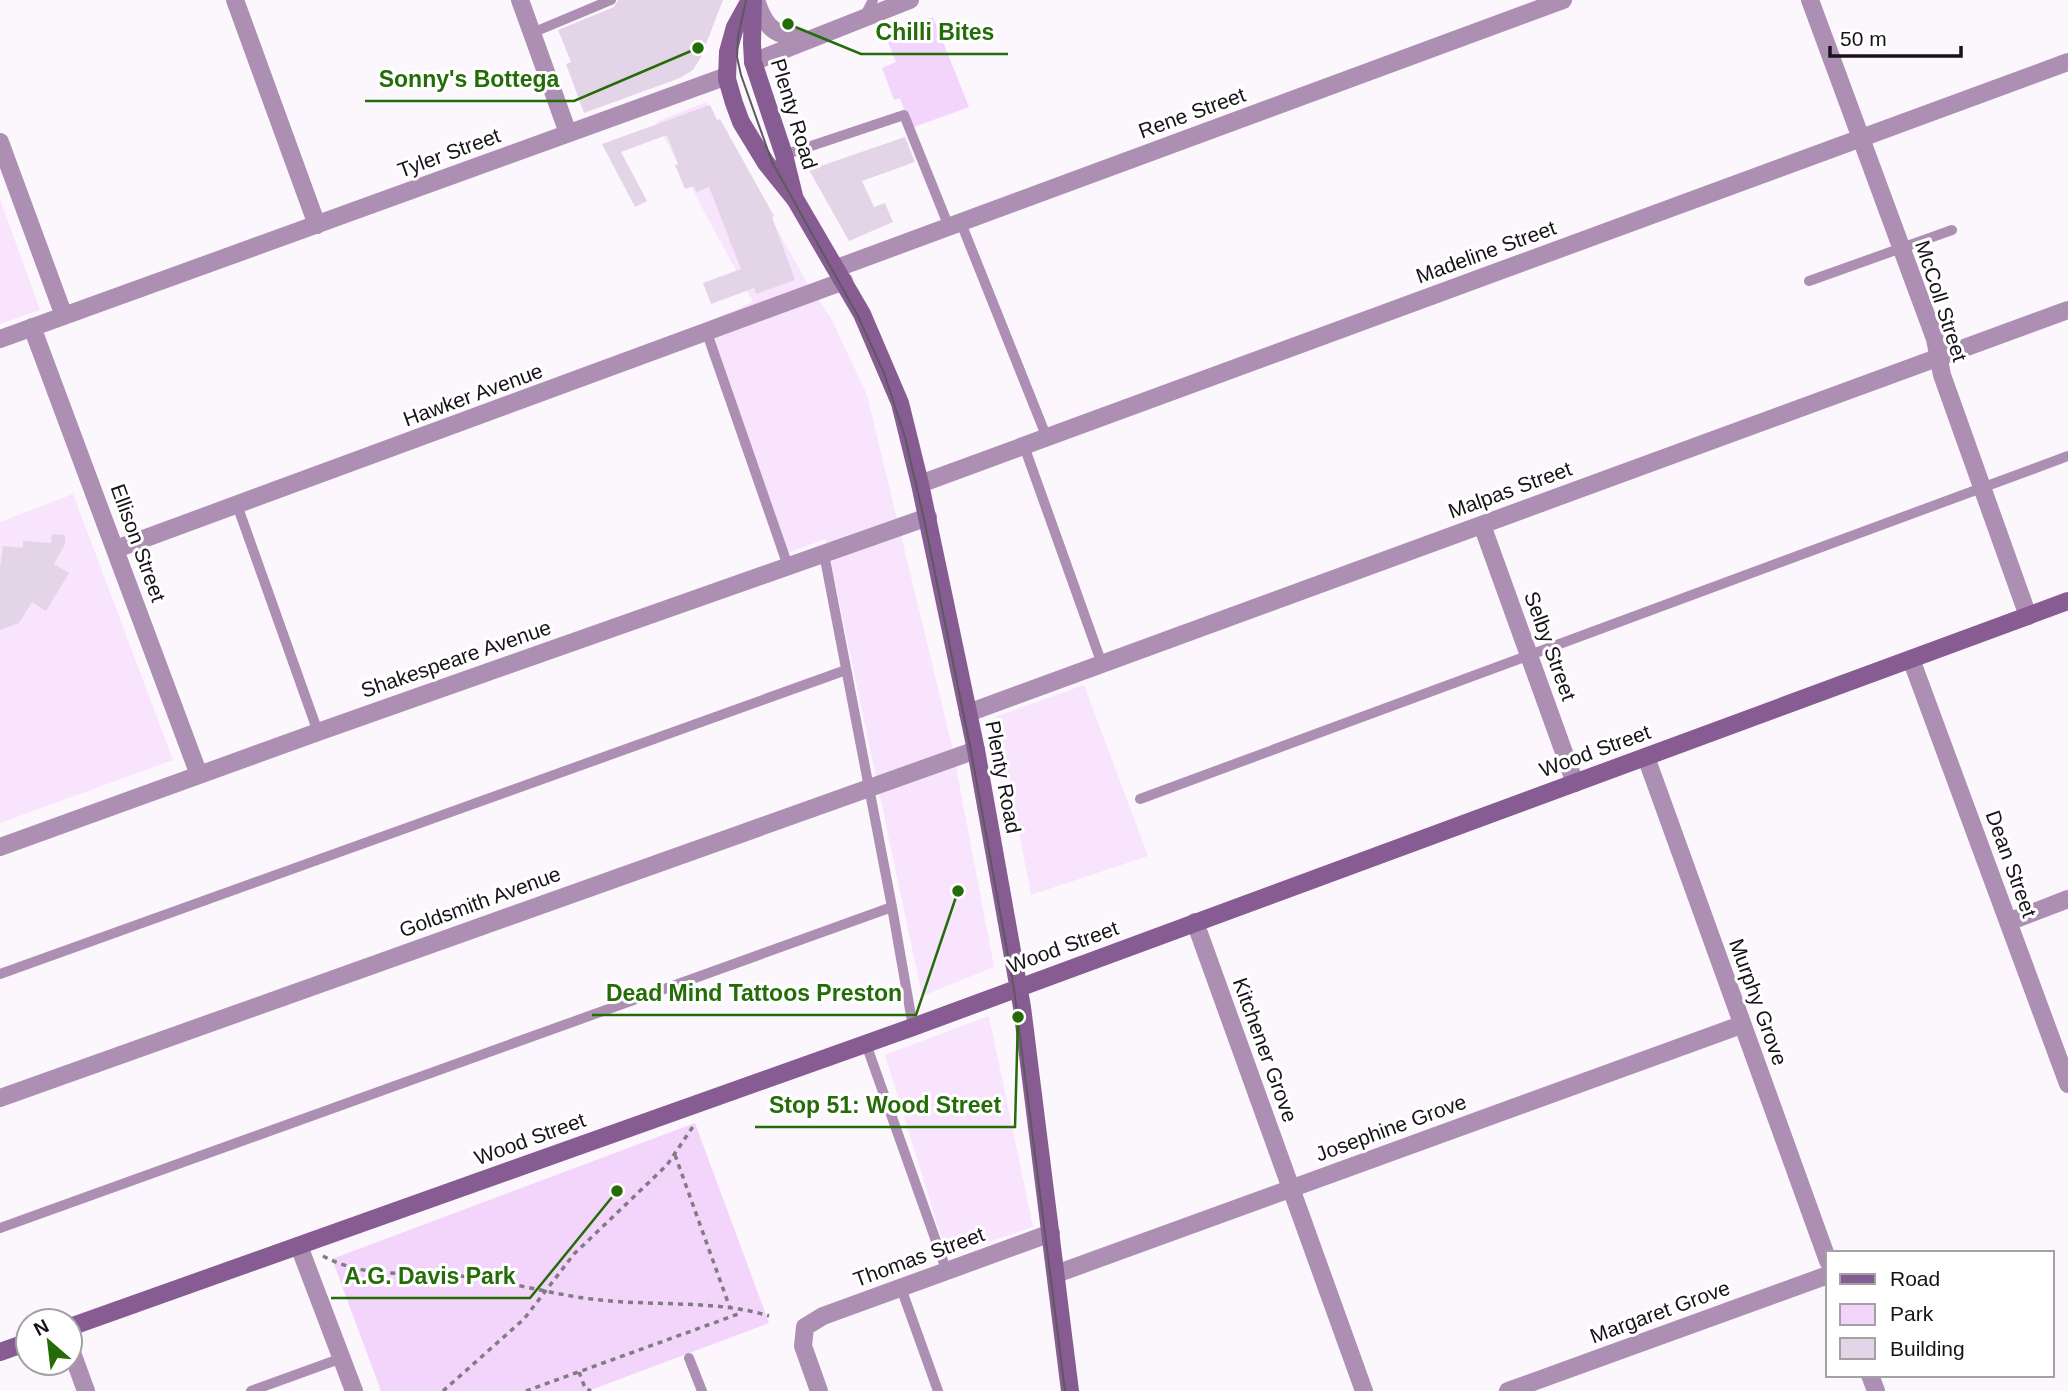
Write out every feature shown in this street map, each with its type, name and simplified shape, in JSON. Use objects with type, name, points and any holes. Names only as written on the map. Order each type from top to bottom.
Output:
[{"type":"street","points":[[235,0],[317,225]]},
{"type":"street","points":[[520,0],[568,133]]},
{"type":"street","name":"Plenty Road","points":[[753,0],[764,21],[772,29],[784,35],[807,40]]},
{"type":"street","name":"Plenty Road","points":[[753,0],[753,62],[785,155],[795,199]]},
{"type":"street","name":"Plenty Road","points":[[753,0],[731,37],[727,59],[729,89],[741,122],[771,171],[795,199],[841,275],[888,371],[900,403],[928,517],[976,750],[1019,988],[1070,1391]]},
{"type":"street","name":"Tyler Street","points":[[0,338],[727,76],[753,62],[910,0]]},
{"type":"street","name":"Rene Street","points":[[841,275],[955,225],[1563,0]]},
{"type":"street","name":"McColl Street","points":[[1810,0],[1935,339],[1942,375],[2028,616]]},
{"type":"street","name":"Madeline Street","points":[[920,484],[2068,62]]},
{"type":"street","points":[[0,142],[64,316]]},
{"type":"street","name":"Hawker Avenue","points":[[116,549],[708,333],[841,275]]},
{"type":"street","name":"Malpas Street","points":[[968,713],[2068,310]]},
{"type":"street","name":"Ellison Street","points":[[32,327],[199,775]]},
{"type":"street","name":"Shakespeare Avenue","points":[[0,847],[928,517]]},
{"type":"street","name":"Selby Street","points":[[1482,525],[1575,783]]},
{"type":"street","name":"Wood Street","points":[[84,1322],[913,1027],[2068,601]]},
{"type":"street","name":"Dean Street","points":[[1911,659],[2068,1084]]},
{"type":"street","name":"Goldsmith Avenue","points":[[0,1098],[976,750]]},
{"type":"street","name":"Murphy Grove","points":[[1646,757],[1826,1256]]},
{"type":"street","points":[[2008,922],[2068,899]]},
{"type":"street","name":"Kitchener Grove","points":[[1195,922],[1364,1391]]},
{"type":"street","name":"Josephine Grove","points":[[1056,1274],[1741,1025]]},
{"type":"street","name":"Thomas Street","points":[[819,1391],[803,1346],[805,1327],[823,1316],[1051,1234]]},
{"type":"street","points":[[299,1246],[354,1391]]},
{"type":"street","name":"Margaret Grove","points":[[1508,1391],[1826,1276]]},
{"type":"lane","points":[[532,33],[611,0]]},
{"type":"lane","points":[[863,18],[873,0]]},
{"type":"lane","points":[[785,155],[904,115],[955,225],[1047,438]]},
{"type":"lane","points":[[1809,281],[1952,230]]},
{"type":"lane","points":[[708,333],[788,566]]},
{"type":"lane","points":[[1024,446],[1102,664]]},
{"type":"lane","points":[[1140,799],[2068,456]]},
{"type":"lane","points":[[237,505],[318,732]]},
{"type":"lane","points":[[824,554],[913,1027]]},
{"type":"lane","points":[[0,974],[846,670]]},
{"type":"lane","points":[[0,1228],[892,907]]},
{"type":"lane","points":[[866,1044],[947,1272]]},
{"type":"lane","points":[[901,1288],[938,1391]]},
{"type":"lane","points":[[251,1391],[342,1358]]},
{"type":"lane","points":[[689,1358],[702,1391]]},
{"type":"path","points":[[443,1391],[524,1319],[574,1254],[597,1230],[634,1199],[675,1155],[694,1125]]},
{"type":"path","points":[[675,1155],[730,1308]]},
{"type":"path","points":[[323,1256],[342,1266],[369,1272],[447,1274],[504,1281],[597,1300],[730,1308],[743,1312]]},
{"type":"path","points":[[526,1391],[743,1312],[752,1311],[769,1316]]},
{"type":"path","points":[[579,1372],[584,1390],[591,1391]]},
{"type":"shaded area","points":[[706,102],[806,281],[832,320],[867,395],[952,746],[994,967],[922,996],[826,539],[781,555],[698,326],[753,302],[656,122]]},
{"type":"shaded area","points":[[0,199],[40,310],[0,324]]},
{"type":"shaded area","points":[[73,494],[173,760],[0,823],[0,522]]},
{"type":"shaded area","points":[[1084,685],[1148,856],[1031,895],[997,716]]},
{"type":"shaded area","points":[[989,1016],[1033,1227],[947,1256],[885,1055]]},
{"type":"green space","points":[[933,17],[969,107],[911,128],[900,98],[894,100],[882,68],[896,62],[885,35]]},
{"type":"green space","points":[[695,1123],[769,1323],[588,1391],[381,1391],[332,1259]]},
{"type":"building","points":[[618,0],[723,0],[701,57],[693,70],[680,78],[584,113],[566,64],[571,62],[558,30],[614,7]]},
{"type":"building","points":[[710,105],[774,216],[772,217],[795,280],[756,294],[754,288],[711,304],[703,283],[741,269],[709,187],[696,192],[694,186],[685,189],[667,135],[621,152],[647,201],[635,207],[602,144]]},
{"type":"building","points":[[905,137],[915,162],[862,181],[874,207],[885,203],[893,222],[849,241],[809,170]]},
{"type":"building","points":[[52,534],[65,535],[65,544],[54,564],[69,573],[46,611],[32,602],[19,623],[0,630],[0,568],[3,546],[23,548],[23,541],[51,543]]},
{"type":"tram line","points":[[746,0],[738,37],[737,57],[741,75],[772,162],[858,316],[884,373],[905,437],[924,519],[971,751],[1014,989],[1065,1391]]},
{"type":"place","name":"Chilli Bites","points":[[788,24]]},
{"type":"place","name":"Sonny's Bottega","points":[[698,48]]},
{"type":"place","name":"Dead Mind Tattoos Preston","points":[[958,891]]},
{"type":"place","name":"Stop 51: Wood Street","points":[[1018,1017]]},
{"type":"place","name":"A.G. Davis Park","points":[[617,1191]]}]
